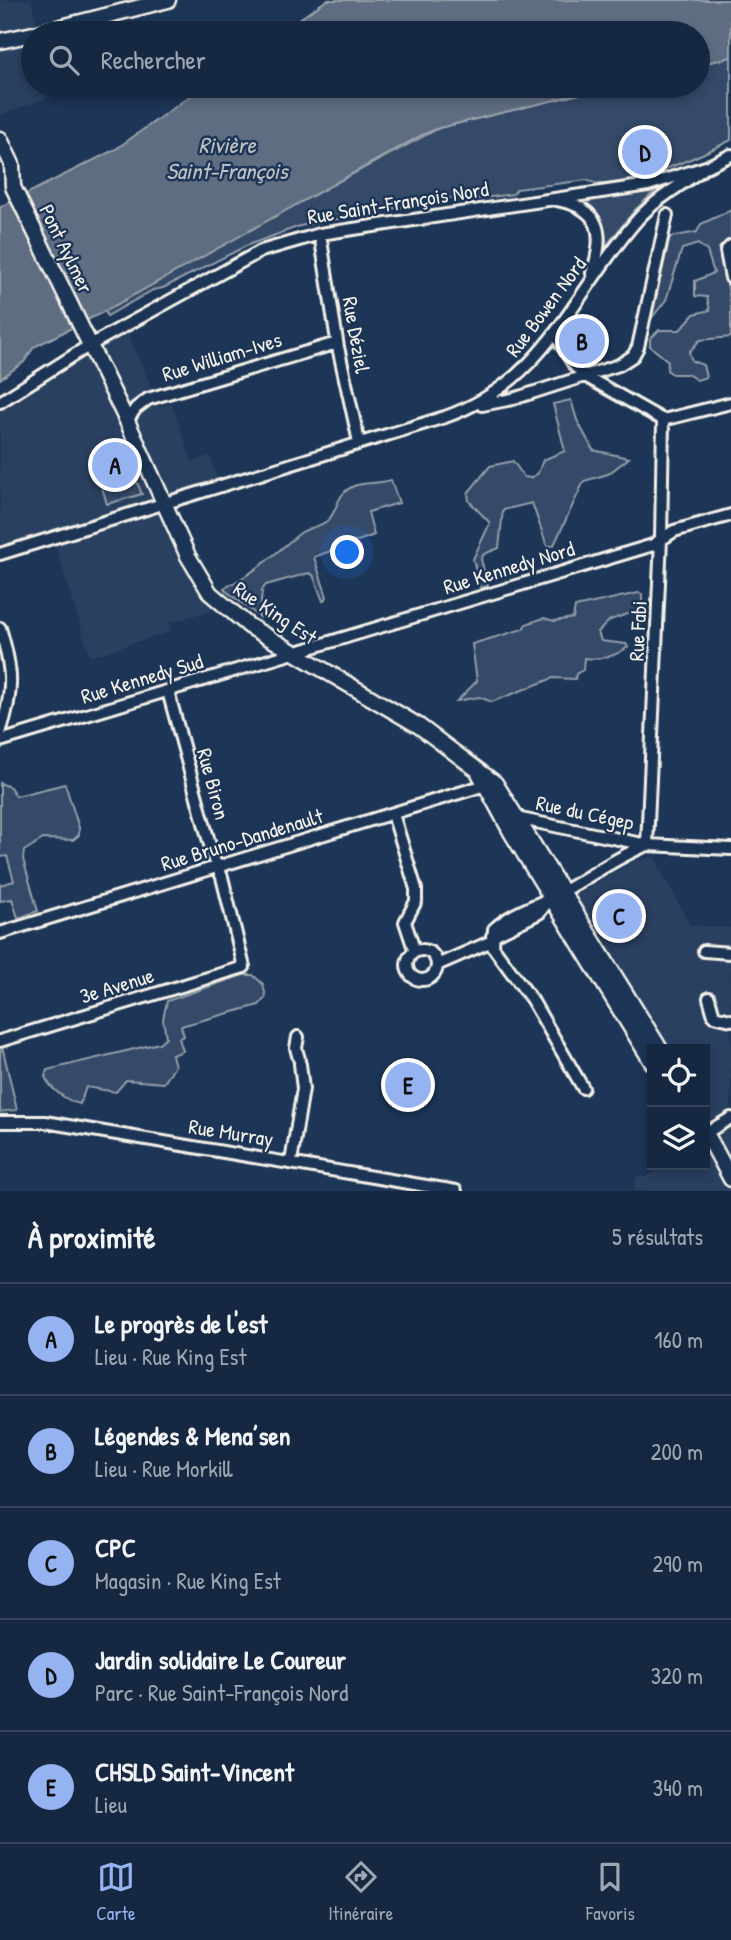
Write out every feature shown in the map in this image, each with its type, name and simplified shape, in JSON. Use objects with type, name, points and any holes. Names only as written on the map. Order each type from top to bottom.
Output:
[{"type":"main road","points":[[80,21],[147,2],[168,0]]},
{"type":"main road","points":[[0,41],[21,37]]},
{"type":"main road","name":"Pont Aylmer","points":[[0,139],[12,164],[13,187],[90,345]]},
{"type":"main road","points":[[0,179],[13,187]]},
{"type":"main road","name":"Rue King Est","points":[[90,345],[188,556],[215,599],[248,626],[419,726],[478,771],[516,818],[556,895],[657,1044]]},
{"type":"main road","name":"Rue King Est","points":[[490,784],[647,1053]]},
{"type":"main road","points":[[710,1141],[731,1179]]},
{"type":"street","name":"Rue Saint-François Nord","points":[[0,402],[90,345],[261,251],[320,234],[648,185],[706,167],[731,155]]},
{"type":"street","name":"Rue Bowen Nord","points":[[474,407],[516,378],[555,334],[588,282],[640,217],[706,167]]},
{"type":"street","points":[[550,198],[576,205],[595,221],[600,249],[588,282]]},
{"type":"street","name":"Rue Bowen Nord","points":[[0,554],[474,407],[513,399],[626,362],[638,347],[667,215]]},
{"type":"street","name":"Rue Déziel","points":[[320,234],[337,343],[359,442]]},
{"type":"street","points":[[731,246],[726,251],[731,278]]},
{"type":"street","points":[[555,334],[574,365],[585,376],[663,420],[731,403]]},
{"type":"street","name":"Rue William-Ives","points":[[127,421],[141,403],[159,396],[337,343]]},
{"type":"street","name":"Rue Fabi","points":[[646,845],[662,539],[663,420]]},
{"type":"street","name":"Rue Kennedy Nord","points":[[295,653],[653,545],[674,531],[731,515]]},
{"type":"street","points":[[0,628],[12,685],[0,733]]},
{"type":"street","name":"Rue Kennedy Sud","points":[[0,741],[295,653]]},
{"type":"street","name":"Rue Biron","points":[[168,691],[244,967]]},
{"type":"street","name":"Rue Bruno-Dandenault","points":[[0,933],[490,784]]},
{"type":"street","points":[[393,814],[416,889],[416,901],[405,922],[415,952],[408,964],[415,978],[431,977],[437,965],[432,953],[415,952]]},
{"type":"street","name":"Rue du Cégep","points":[[516,818],[646,845],[731,849]]},
{"type":"street","name":"Rue du Cégep","points":[[437,965],[539,913],[556,895],[615,859],[646,845]]},
{"type":"street","points":[[492,939],[532,1000],[583,1088]]},
{"type":"street","points":[[704,951],[731,953]]},
{"type":"street","name":"3e Avenue","points":[[0,1041],[244,967]]},
{"type":"street","points":[[709,998],[714,1016],[731,1020]]},
{"type":"street","points":[[291,1162],[303,1089],[296,1048],[298,1037]]},
{"type":"street","points":[[710,1129],[731,1118]]},
{"type":"street","name":"Rue Murray","points":[[0,1122],[30,1120],[456,1191]]},
{"type":"shaded area","points":[[0,0],[31,0],[36,21],[21,21],[21,98],[47,98],[0,115]]},
{"type":"shaded area","points":[[731,57],[731,140],[681,163],[617,182],[600,183],[587,180],[517,189],[513,194],[469,200],[461,196],[300,226],[248,245],[163,288],[153,290],[107,316],[105,311],[225,242],[439,128],[563,98],[710,98],[710,62]]},
{"type":"shaded area","points":[[656,190],[634,211],[606,246],[599,219],[577,200]]},
{"type":"shaded area","points":[[731,210],[731,241],[722,246],[721,252],[731,305],[731,337],[700,340],[689,352],[692,361],[703,365],[706,377],[697,380],[687,374],[672,374],[667,370],[668,361],[650,346],[650,339],[659,330],[680,330],[694,314],[710,310],[707,297],[695,296],[695,281],[714,273],[707,251],[698,244],[682,249],[666,300],[651,319],[670,237],[697,232],[701,224]]},
{"type":"shaded area","points":[[131,322],[129,336],[160,407],[172,403],[192,462],[210,456],[222,494],[168,512],[223,607],[169,623],[171,631],[90,657],[53,538],[0,554],[0,402]]},
{"type":"shaded area","points":[[571,400],[577,420],[593,450],[629,458],[608,474],[584,481],[554,545],[549,547],[546,543],[532,503],[503,510],[499,548],[484,554],[481,559],[488,586],[480,588],[473,559],[490,523],[469,501],[468,493],[490,466],[513,461],[524,477],[531,478],[538,473],[543,460],[565,451],[553,404]]},
{"type":"shaded area","points":[[128,461],[142,494],[107,504],[97,471]]},
{"type":"shaded area","points":[[391,480],[399,503],[368,512],[374,535],[314,557],[327,597],[323,601],[313,575],[309,573],[266,585],[262,590],[260,617],[225,590],[224,588],[254,570],[302,532],[328,520],[348,489]]},
{"type":"shaded area","points":[[642,594],[642,609],[610,620],[598,632],[601,641],[626,644],[628,647],[607,657],[584,658],[583,670],[576,674],[575,679],[553,678],[492,702],[479,697],[457,701],[477,681],[472,644],[523,629],[526,624],[544,618],[554,621],[573,618],[575,607]]},
{"type":"shaded area","points":[[0,783],[10,787],[16,796],[65,784],[79,828],[79,835],[73,840],[43,839],[24,851],[23,859],[38,911],[18,918],[12,899],[0,901],[0,885],[14,881],[7,856],[0,857]]},
{"type":"shaded area","points":[[654,857],[690,925],[731,928],[731,1191],[633,1191],[637,1176],[646,1177],[659,1170],[710,1170],[710,1044],[647,1044],[647,1071],[548,910],[636,860]]},
{"type":"shaded area","points":[[243,975],[253,975],[263,984],[266,997],[259,1005],[181,1026],[184,1036],[179,1038],[183,1051],[172,1055],[175,1066],[164,1083],[126,1080],[116,1092],[86,1087],[80,1104],[60,1094],[45,1077],[47,1070],[159,1043],[166,1037],[163,1019],[167,1001]]},
{"type":"shaded area","points":[[3,1050],[17,1110],[0,1112],[0,1051]]},
{"type":"water","points":[[327,0],[731,0],[731,57],[710,62],[710,21],[296,21]]},
{"type":"water","name":"Rivière Saint-François","points":[[187,98],[563,98],[439,128],[422,135],[105,311],[34,347],[24,362],[0,379],[0,207],[116,149]]},
{"type":"place","name":"Jardin solidaire Le Coureur","points":[[645,152]]},
{"type":"place","name":"Légendes & Mena’sen","points":[[582,341]]},
{"type":"place","name":"Le progrès de l'est","points":[[115,465]]},
{"type":"place","name":"CPC","points":[[619,916]]},
{"type":"place","name":"CHSLD Saint-Vincent","points":[[408,1085]]}]
